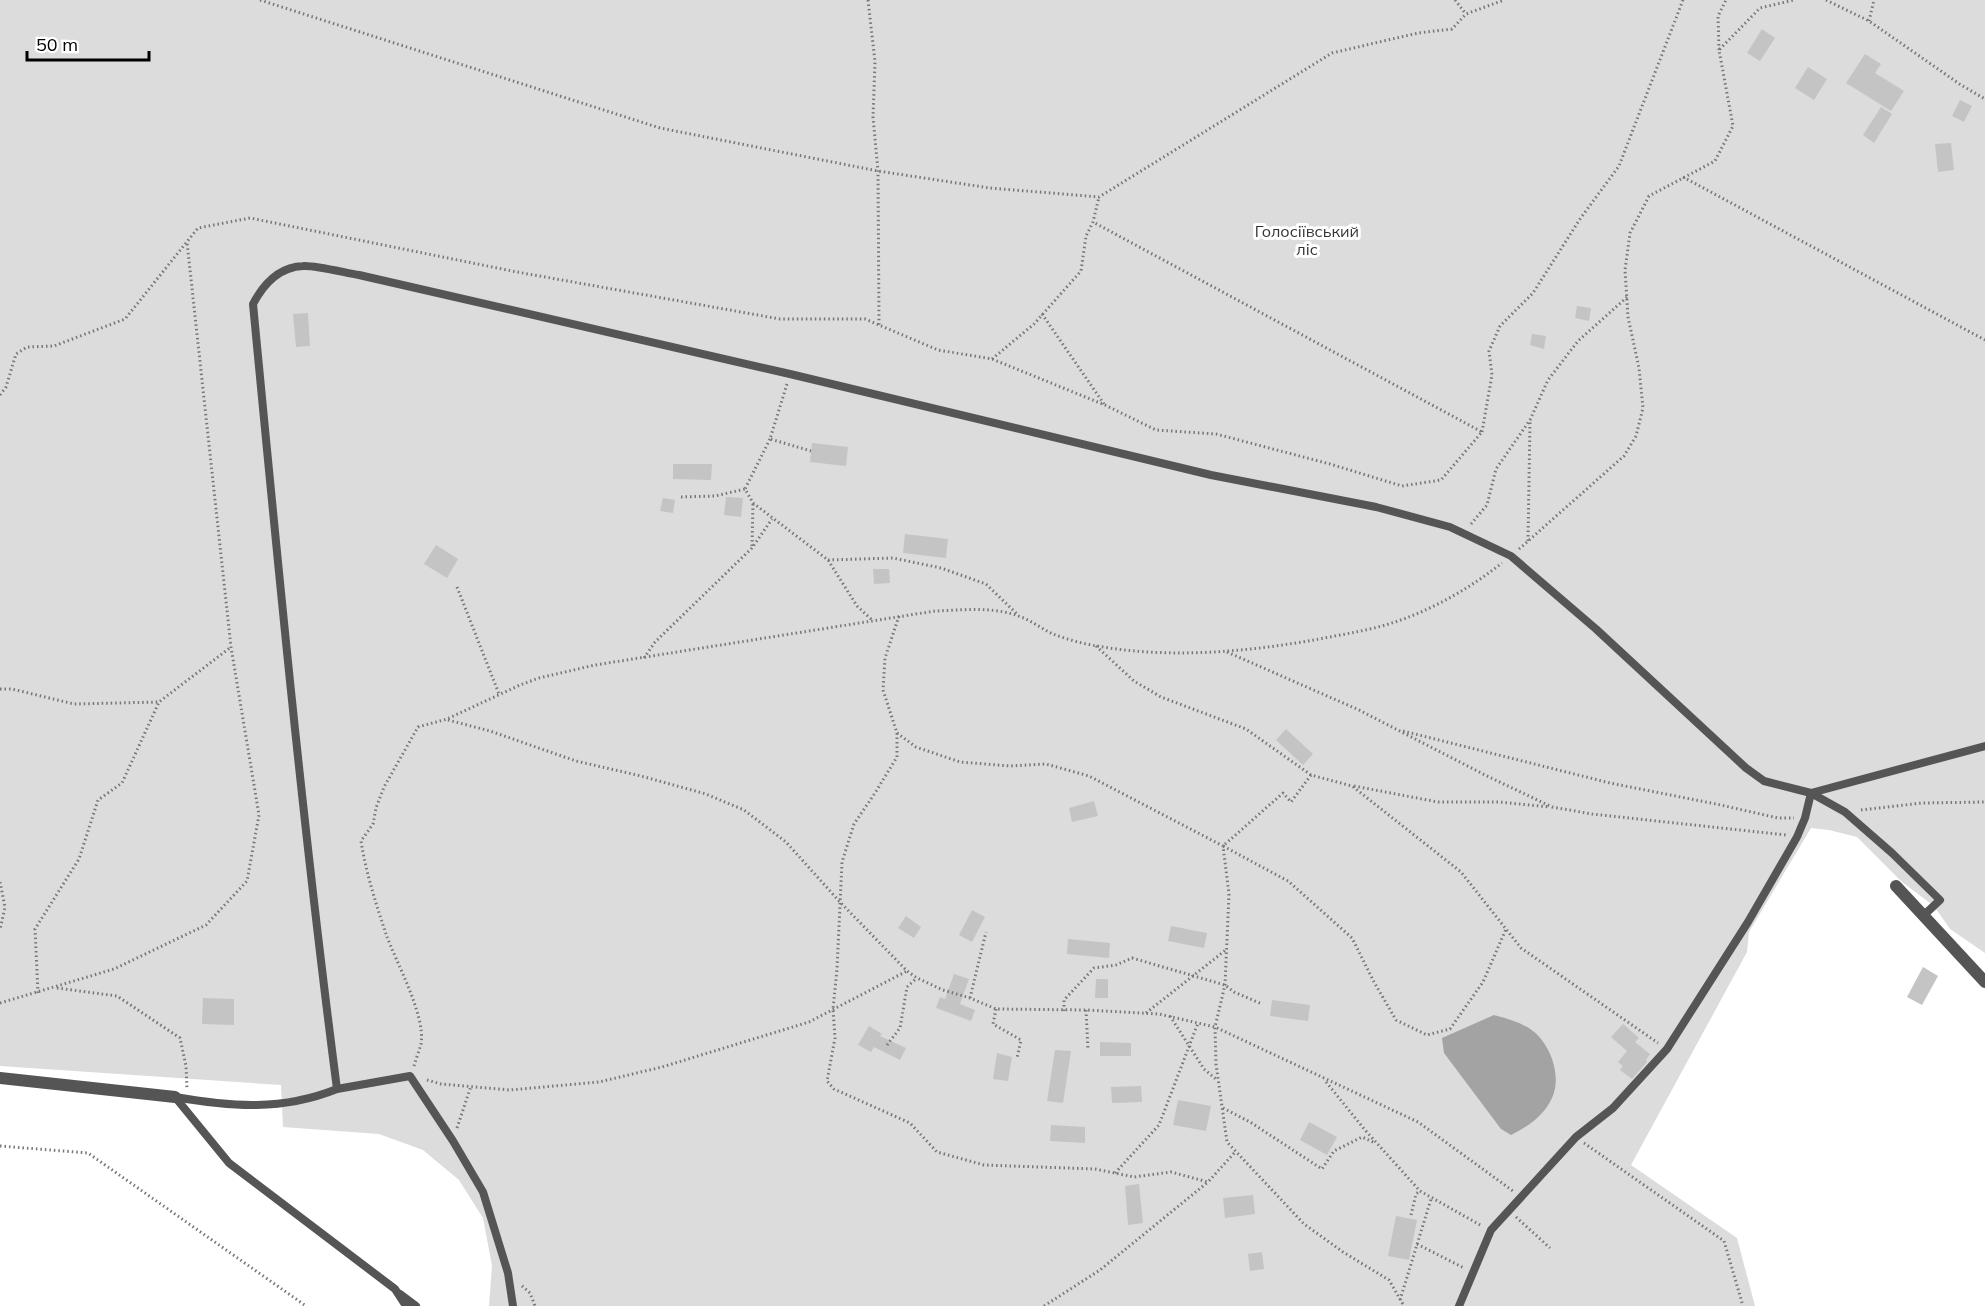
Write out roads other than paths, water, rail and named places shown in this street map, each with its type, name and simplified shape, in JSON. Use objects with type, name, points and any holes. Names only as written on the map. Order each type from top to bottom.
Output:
[{"type":"street","points":[[1896,886],[1985,982]]},
{"type":"street","points":[[0,1078],[181,1098]]},
{"type":"lane","points":[[337,1089],[319,954],[253,304],[261,289],[278,274],[303,266],[371,278],[790,374],[1211,475],[1377,507],[1450,527],[1511,556],[1596,629],[1746,768],[1764,781],[1811,793],[1845,812],[1892,853],[1940,900],[1924,915]]},
{"type":"lane","points":[[1811,793],[1985,746]]},
{"type":"lane","points":[[1460,1306],[1491,1230],[1576,1137],[1613,1108],[1667,1049],[1748,922],[1797,837],[1811,793]]},
{"type":"lane","points":[[181,1098],[224,1106],[281,1105],[314,1098],[337,1089],[410,1076],[483,1192],[508,1273],[513,1306]]},
{"type":"lane","points":[[181,1098],[229,1163],[416,1306]]},
{"type":"lane","points":[[394,1289],[406,1306]]},
{"type":"park label","name":"Голосіївський ліс","points":[[1307,240]]}]
